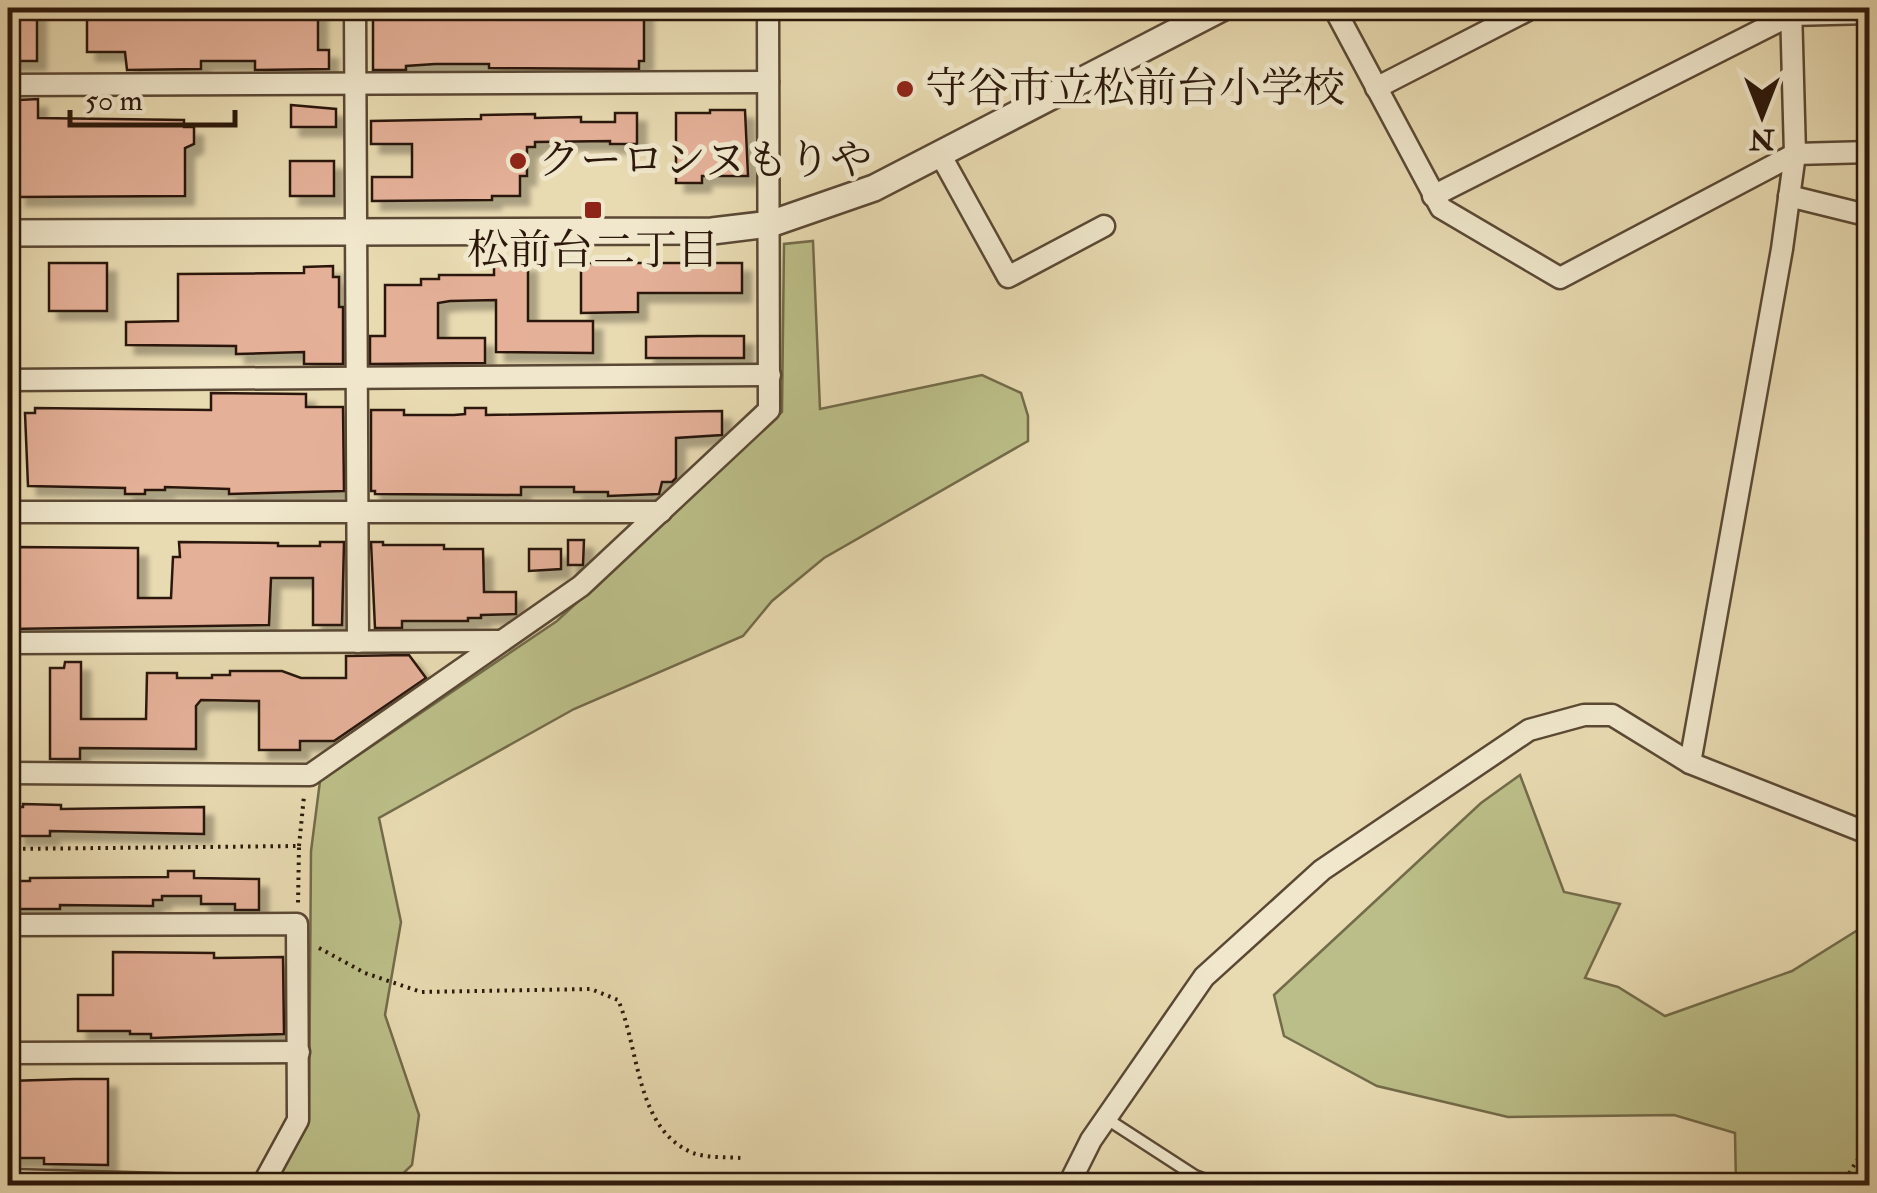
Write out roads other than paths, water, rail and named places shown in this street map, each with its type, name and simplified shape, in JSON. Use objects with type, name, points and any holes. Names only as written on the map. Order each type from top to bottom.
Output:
[{"type":"street","points":[[355,8],[358,642]]},
{"type":"street","points":[[8,773],[310,775],[581,586],[770,410],[768,8]]},
{"type":"street","points":[[8,233],[712,230],[770,224],[874,188],[1222,8]]},
{"type":"street","points":[[1334,8],[1441,208],[1560,278],[1795,154],[1870,152]]},
{"type":"street","points":[[1376,88],[1532,8]]},
{"type":"street","points":[[1433,196],[1791,11],[1870,13]]},
{"type":"street","points":[[1690,763],[1795,154],[1791,11]]},
{"type":"street","points":[[8,85],[768,82]]},
{"type":"street","points":[[940,154],[1008,277],[1104,226]]},
{"type":"street","points":[[1789,196],[1870,216]]},
{"type":"street","points":[[8,380],[770,375]]},
{"type":"street","points":[[8,512],[660,512]]},
{"type":"street","points":[[8,643],[501,641]]},
{"type":"street","points":[[1068,1186],[1106,1118],[1204,978],[1322,870],[1529,730],[1584,715],[1612,715],[1690,763],[1870,834]]},
{"type":"street","points":[[8,925],[297,930],[298,1120],[262,1186]]},
{"type":"street","points":[[8,1053],[298,1052]]},
{"type":"street","points":[[8,1180],[235,1186]]},
{"type":"lane","points":[[1106,1118],[1193,1181],[1221,1186]]},
{"type":"place","name":"守谷市立松前台小学校","points":[[905,89]]},
{"type":"place","name":"クーロンヌもりや","points":[[518,161]]},
{"type":"place","name":"松前台二丁目","points":[[593,210]]}]
